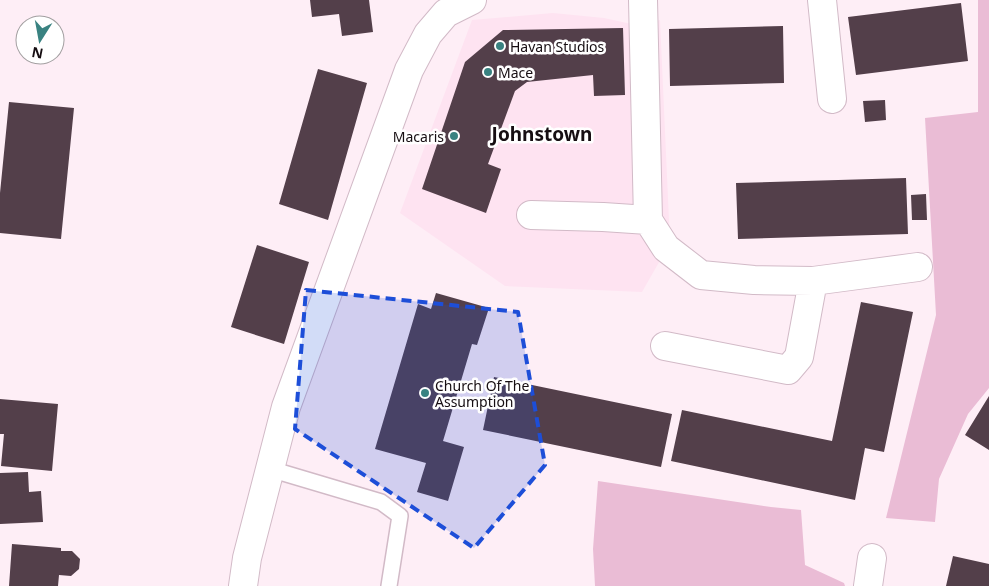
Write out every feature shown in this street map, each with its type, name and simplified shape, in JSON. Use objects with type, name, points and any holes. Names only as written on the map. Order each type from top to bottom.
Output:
[{"type":"street","points":[[243,586],[247,558],[286,407],[410,70],[440,6],[472,0]]},
{"type":"street","points":[[643,0],[648,220],[666,248],[701,275],[754,280],[813,281],[918,267]]},
{"type":"street","points":[[822,0],[832,99]]},
{"type":"street","points":[[531,215],[648,220]]},
{"type":"street","points":[[665,346],[788,370],[799,357],[813,281]]},
{"type":"street","points":[[868,586],[872,558]]},
{"type":"lane","points":[[270,469],[381,502],[400,516],[389,586]]},
{"type":"highlighted area","points":[[306,290],[518,312],[545,465],[474,548],[295,429]]},
{"type":"shaded area","points":[[978,0],[989,0],[989,388],[968,414],[939,479],[935,522],[886,518],[936,315],[925,118],[978,112]]},
{"type":"shaded area","points":[[553,13],[604,18],[636,25],[660,20],[670,243],[642,292],[505,286],[400,213],[472,20]]},
{"type":"shaded area","points":[[598,481],[801,510],[805,565],[844,583],[845,586],[595,586],[593,549]]},
{"type":"building","points":[[310,0],[369,0],[373,32],[342,36],[339,14],[312,17]]},
{"type":"building","points":[[961,3],[968,61],[856,75],[848,17]]},
{"type":"building","points":[[783,26],[784,83],[670,86],[669,29]]},
{"type":"building","points":[[623,28],[625,95],[594,96],[593,75],[527,82],[515,91],[488,164],[501,169],[486,213],[422,189],[465,62],[503,30]]},
{"type":"building","points":[[318,69],[367,83],[328,220],[279,204]]},
{"type":"building","points":[[885,100],[886,120],[865,122],[863,101]]},
{"type":"building","points":[[9,102],[74,108],[61,239],[0,233],[0,193]]},
{"type":"building","points":[[906,178],[908,234],[738,239],[736,183]]},
{"type":"building","points":[[926,194],[927,220],[912,220],[911,195]]},
{"type":"building","points":[[257,245],[309,262],[284,344],[231,327]]},
{"type":"building","name":"Church Of The Assumption","points":[[436,293],[489,308],[477,345],[472,344],[443,441],[464,447],[448,501],[417,492],[426,463],[375,449],[418,304],[431,309]]},
{"type":"building","points":[[861,302],[913,312],[884,452],[865,448],[855,500],[671,461],[682,410],[832,441]]},
{"type":"building","points":[[494,377],[672,414],[661,467],[483,430]]},
{"type":"building","points":[[989,396],[989,450],[965,435]]},
{"type":"building","points":[[0,399],[58,404],[52,471],[1,466],[4,434],[0,434]]},
{"type":"building","points":[[28,472],[29,492],[41,491],[43,522],[0,524],[0,473]]},
{"type":"building","points":[[12,544],[61,548],[61,551],[72,551],[80,559],[79,569],[71,576],[59,575],[58,586],[9,586]]},
{"type":"building","points":[[953,556],[989,564],[989,586],[946,586]]},
{"type":"place","name":"Havan Studios","points":[[500,46]]},
{"type":"place","name":"Mace","points":[[488,72]]},
{"type":"place","name":"Macaris","points":[[454,136]]},
{"type":"place","name":"Church Of The Assumption","points":[[425,393]]},
{"type":"district","name":"Johnstown","points":[[542,134]]}]
